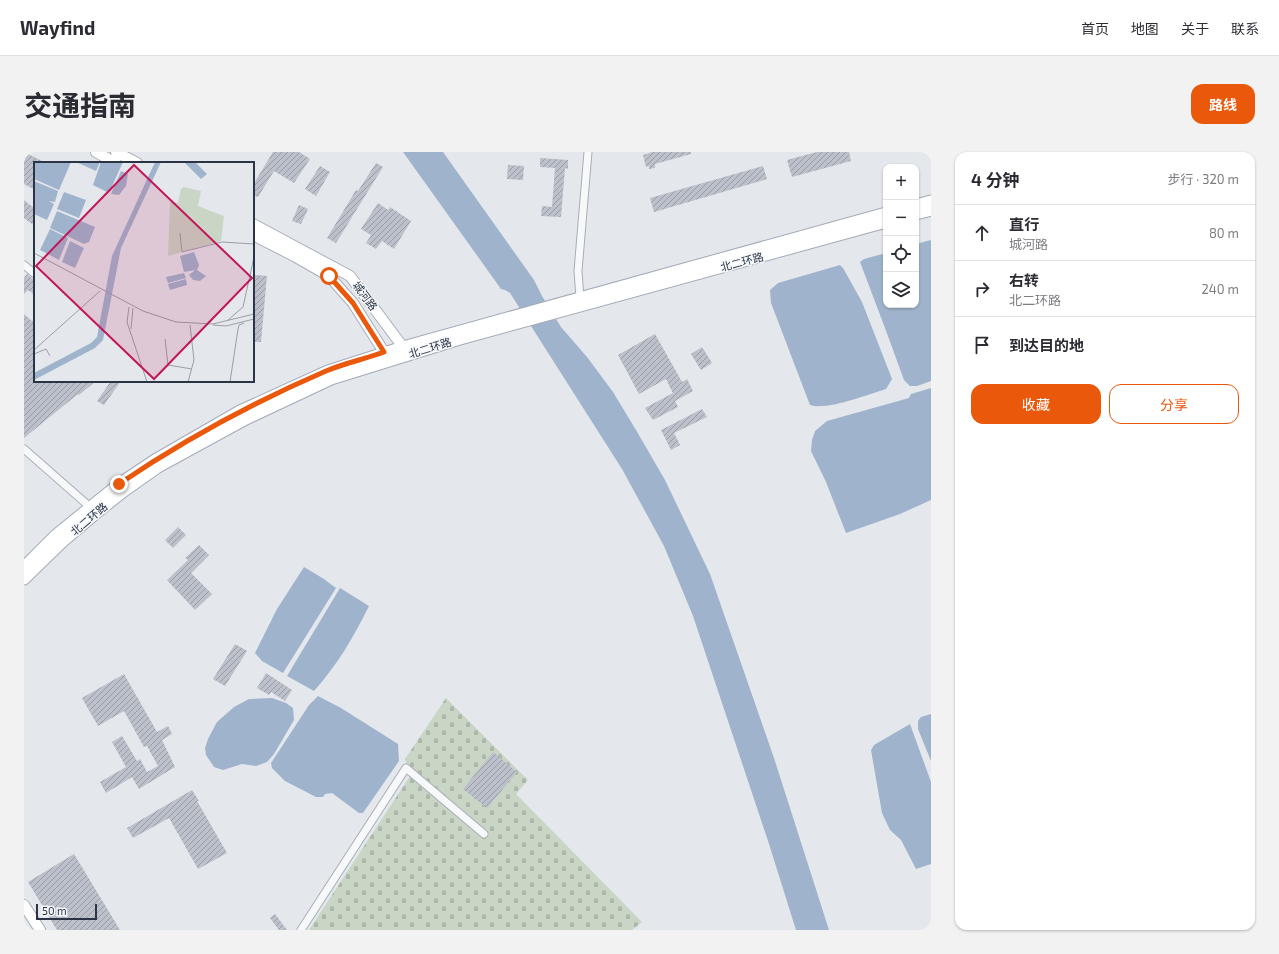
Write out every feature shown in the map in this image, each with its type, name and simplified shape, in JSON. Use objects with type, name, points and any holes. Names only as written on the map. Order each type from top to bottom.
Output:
[{"type":"main road","points":[[96,152],[114,162]]},
{"type":"main road","points":[[116,152],[135,162]]},
{"type":"main road","points":[[919,204],[931,201]]},
{"type":"main road","points":[[919,213],[931,210]]},
{"type":"main road","name":"北二环路","points":[[567,306],[580,298],[883,214]]},
{"type":"main road","name":"北二环路","points":[[24,566],[56,535],[90,507],[119,484],[155,460],[240,412],[328,371],[403,346],[515,320],[883,223]]},
{"type":"main road","name":"城河路","points":[[254,225],[350,276],[403,346]]},
{"type":"main road","name":"城河路","points":[[254,236],[329,276],[353,303],[384,352]]},
{"type":"main road","name":"北二环路","points":[[24,579],[62,542],[124,490],[158,467],[246,419],[331,379],[460,339],[515,320]]},
{"type":"main road","points":[[24,905],[40,930]]},
{"type":"street","points":[[580,298],[578,270],[588,152]]},
{"type":"street","points":[[24,265],[34,273]]},
{"type":"street","points":[[24,449],[90,507]]},
{"type":"street","points":[[300,930],[406,768],[484,834]]},
{"type":"green space","points":[[446,698],[528,780],[516,794],[642,922],[632,930],[309,930],[410,776],[405,759]]},
{"type":"water","points":[[403,152],[443,152],[534,280],[561,327],[587,357],[613,392],[665,480],[710,574],[774,758],[829,930],[796,930],[693,616],[664,546],[622,469],[510,293],[501,289]]},
{"type":"water","points":[[931,240],[931,381],[917,386],[910,386],[904,380],[860,262],[864,259],[883,254],[883,308],[919,308],[919,243]]},
{"type":"water","points":[[840,265],[862,302],[892,379],[886,389],[859,398],[827,406],[810,405],[771,303],[770,290],[778,283]]},
{"type":"water","points":[[931,388],[931,500],[900,514],[846,533],[826,482],[811,451],[815,431],[827,421],[909,398],[911,394]]},
{"type":"water","points":[[304,567],[336,588],[283,673],[262,661],[255,653],[277,609]]},
{"type":"water","points":[[340,588],[369,606],[344,650],[314,691],[287,676]]},
{"type":"water","points":[[318,696],[341,708],[398,744],[399,761],[363,813],[359,813],[332,793],[325,794],[323,797],[316,797],[285,781],[272,768],[271,763],[309,705]]},
{"type":"water","points":[[272,698],[286,703],[293,708],[294,720],[274,754],[267,762],[256,766],[242,764],[223,770],[214,767],[206,755],[205,748],[217,722],[234,707],[249,699]]},
{"type":"water","points":[[931,714],[931,761],[918,729],[918,721],[921,717]]},
{"type":"water","points":[[910,724],[931,782],[931,864],[916,869],[901,840],[890,830],[882,813],[871,750],[874,745]]},
{"type":"building","points":[[24,152],[44,162],[34,162],[34,189],[24,184]]},
{"type":"building","points":[[273,152],[299,152],[310,159],[294,183],[274,171],[258,197],[254,195],[254,183]]},
{"type":"building","points":[[652,152],[691,152],[691,154],[655,164],[655,168],[649,169],[649,166],[646,167],[643,155]]},
{"type":"building","points":[[817,152],[849,152],[851,161],[792,177],[787,160]]},
{"type":"building","points":[[540,158],[568,160],[568,169],[565,168],[561,217],[541,216],[542,206],[552,207],[555,168],[540,167]]},
{"type":"building","points":[[376,163],[383,167],[336,243],[327,238],[356,190],[358,191]]},
{"type":"building","points":[[508,165],[524,166],[523,180],[507,179]]},
{"type":"building","points":[[320,166],[330,172],[316,196],[305,189]]},
{"type":"building","points":[[763,166],[767,179],[654,212],[650,198]]},
{"type":"building","points":[[24,200],[34,208],[34,221],[32,224],[24,218]]},
{"type":"building","points":[[378,203],[388,210],[390,207],[411,221],[394,249],[382,241],[376,249],[366,243],[371,235],[361,229]]},
{"type":"building","points":[[299,205],[308,209],[301,224],[292,221]]},
{"type":"building","points":[[27,274],[34,280],[34,294],[28,290],[24,294],[24,278]]},
{"type":"building","points":[[255,275],[267,276],[261,342],[254,342]]},
{"type":"building","points":[[24,314],[32,321],[34,319],[34,382],[95,382],[24,438]]},
{"type":"building","points":[[655,334],[682,382],[687,379],[693,391],[675,401],[678,407],[653,420],[645,408],[673,393],[666,379],[639,394],[618,355]]},
{"type":"building","points":[[702,347],[712,363],[701,370],[691,354]]},
{"type":"building","points":[[110,382],[120,382],[104,405],[97,401]]},
{"type":"building","points":[[702,409],[707,417],[674,433],[680,445],[671,450],[661,430]]},
{"type":"building","points":[[178,527],[186,535],[173,548],[165,540]]},
{"type":"building","points":[[199,545],[209,555],[191,573],[212,594],[195,610],[167,580],[188,560],[185,558]]},
{"type":"building","points":[[235,644],[247,651],[225,686],[213,679]]},
{"type":"building","points":[[266,673],[292,690],[285,701],[271,692],[269,695],[257,688]]},
{"type":"building","points":[[124,674],[157,732],[168,726],[172,734],[162,740],[175,767],[139,789],[132,777],[106,793],[100,782],[126,767],[112,742],[122,736],[137,761],[140,759],[147,772],[158,766],[147,746],[144,747],[124,711],[98,726],[82,698]]},
{"type":"building","points":[[493,752],[517,772],[487,808],[463,789]]},
{"type":"building","points":[[192,790],[227,853],[198,869],[169,818],[133,838],[127,828]]},
{"type":"building","points":[[74,854],[120,930],[57,930],[28,882]]},
{"type":"building","points":[[275,914],[287,930],[279,930],[270,918]]},
{"type":"route","points":[[119,484],[155,460],[240,412],[328,371],[384,352],[353,303],[329,276]]}]
